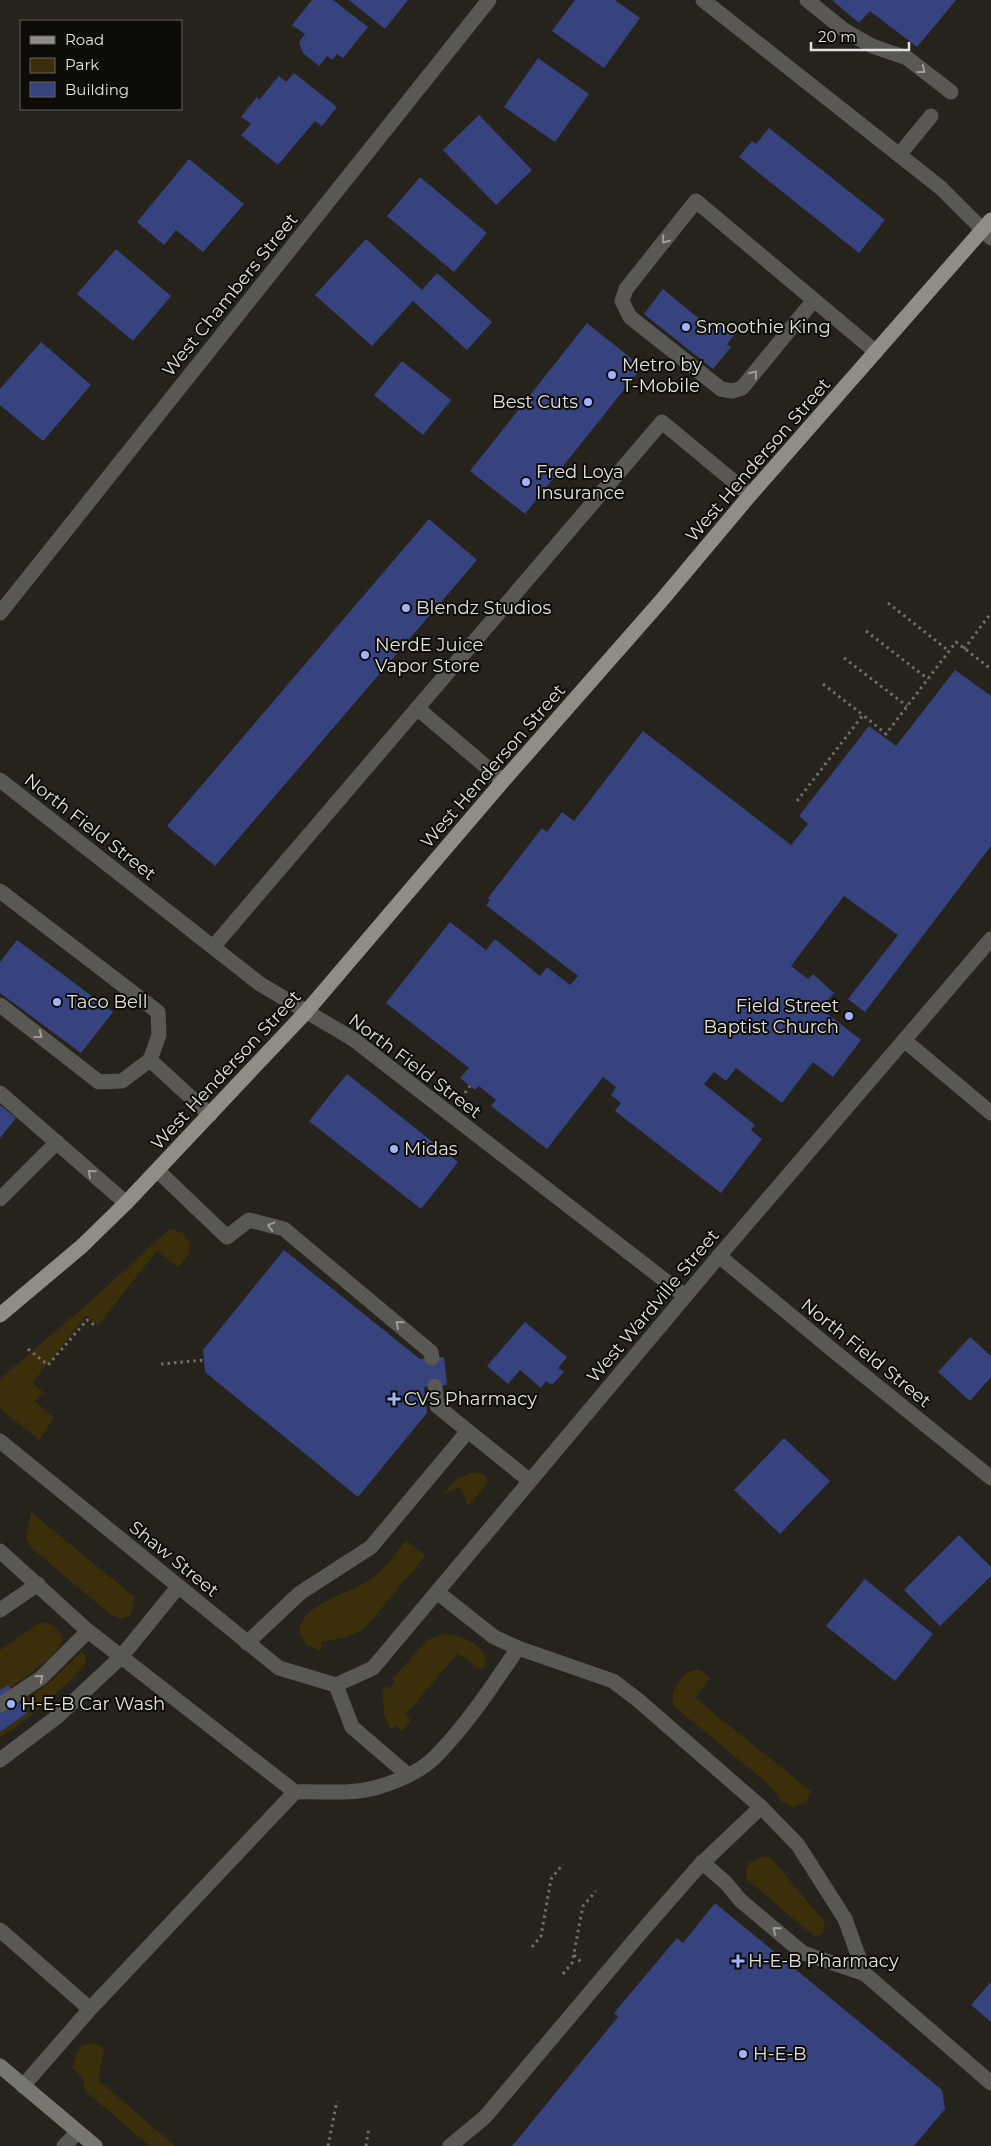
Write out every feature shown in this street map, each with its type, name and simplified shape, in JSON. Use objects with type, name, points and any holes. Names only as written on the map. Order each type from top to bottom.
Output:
[{"type":"main road","name":"West Henderson Street","points":[[0,1315],[82,1246],[126,1203],[306,1012],[661,601],[750,495],[988,229]]},
{"type":"street","name":"West Chambers Street","points":[[0,613],[489,0]]},
{"type":"street","points":[[703,0],[900,155],[988,229]]},
{"type":"street","points":[[807,0],[844,30],[872,46],[907,58],[951,92]]},
{"type":"street","points":[[900,155],[931,116]]},
{"type":"street","points":[[814,300],[742,388],[732,391],[721,389],[630,317],[622,301],[626,288],[696,201],[876,352]]},
{"type":"street","points":[[213,947],[662,422],[750,495]]},
{"type":"street","points":[[417,708],[504,781]]},
{"type":"street","name":"North Field Street","points":[[0,780],[260,984],[353,1039],[685,1296]]},
{"type":"street","points":[[0,891],[158,1012],[158,1034],[150,1060],[122,1081],[100,1082],[0,1005]]},
{"type":"street","name":"West Wardville Street","points":[[336,1685],[373,1668],[685,1296],[991,939]]},
{"type":"street","points":[[904,1040],[991,1113]]},
{"type":"street","points":[[150,1060],[210,1115]]},
{"type":"street","points":[[0,1093],[126,1203]]},
{"type":"street","points":[[0,1199],[56,1142]]},
{"type":"street","points":[[158,1171],[227,1237],[249,1220],[284,1230],[431,1352],[432,1358]]},
{"type":"street","name":"North Field Street","points":[[719,1256],[834,1352],[991,1478]]},
{"type":"street","points":[[435,1386],[437,1406],[530,1481]]},
{"type":"street","points":[[247,1643],[300,1593],[371,1547],[468,1431]]},
{"type":"street","name":"Shaw Street","points":[[0,1441],[279,1668],[336,1685]]},
{"type":"street","points":[[0,1551],[88,1631],[295,1792],[348,1791],[377,1787],[408,1775],[434,1758],[489,1692],[518,1648]]},
{"type":"street","points":[[0,1610],[38,1584]]},
{"type":"street","points":[[0,1760],[58,1716],[122,1657],[178,1587]]},
{"type":"street","points":[[437,1592],[494,1637],[518,1648],[613,1681],[638,1700],[761,1807],[798,1845],[845,1919],[865,1974]]},
{"type":"street","points":[[0,1705],[41,1678],[88,1631]]},
{"type":"street","points":[[336,1685],[352,1727],[408,1775]]},
{"type":"street","points":[[23,2086],[90,2009],[295,1792]]},
{"type":"street","points":[[450,2146],[485,2117],[642,1930],[702,1862],[761,1807]]},
{"type":"street","points":[[702,1862],[726,1883],[740,1900],[803,1953],[865,1974],[991,2083]]},
{"type":"street","points":[[0,1930],[90,2009]]},
{"type":"street","points":[[0,2066],[95,2146]]},
{"type":"street","points":[[64,2146],[78,2132]]},
{"type":"path","points":[[888,603],[949,651]]},
{"type":"path","points":[[964,649],[991,613]]},
{"type":"path","points":[[866,631],[928,679]]},
{"type":"path","points":[[823,684],[886,734],[956,642],[991,669]]},
{"type":"path","points":[[844,658],[907,706]]},
{"type":"path","points":[[797,801],[863,715]]},
{"type":"path","points":[[465,1093],[470,1086]]},
{"type":"path","points":[[28,1349],[48,1365],[86,1320],[97,1327]]},
{"type":"path","points":[[161,1364],[204,1360]]},
{"type":"path","points":[[532,1947],[541,1936],[551,1879],[563,1864]]},
{"type":"path","points":[[563,1974],[572,1963],[584,1906],[596,1891]]},
{"type":"path","points":[[574,1955],[585,1965]]},
{"type":"path","points":[[328,2146],[337,2101]]},
{"type":"path","points":[[366,2146],[369,2127]]},
{"type":"green space","points":[[169,1229],[183,1233],[190,1243],[189,1254],[179,1266],[176,1266],[158,1251],[156,1252],[98,1325],[86,1316],[32,1383],[43,1392],[35,1401],[54,1418],[39,1440],[0,1408],[0,1379],[99,1294]]},
{"type":"green space","points":[[474,1472],[484,1474],[488,1483],[468,1506],[460,1487],[443,1494],[457,1479]]},
{"type":"green space","points":[[31,1512],[134,1597],[130,1616],[120,1619],[110,1614],[29,1546],[26,1537]]},
{"type":"green space","points":[[406,1540],[425,1556],[364,1629],[346,1637],[321,1642],[321,1651],[306,1645],[299,1630],[303,1620],[310,1612],[319,1605],[372,1578],[391,1560]]},
{"type":"green space","points":[[44,1622],[52,1625],[63,1635],[62,1642],[42,1665],[10,1688],[7,1685],[0,1690],[0,1650],[36,1625]]},
{"type":"green space","points":[[444,1634],[469,1640],[479,1648],[486,1658],[484,1667],[479,1669],[458,1653],[405,1715],[411,1720],[402,1731],[395,1725],[391,1730],[384,1714],[383,1691],[386,1686],[389,1689],[395,1682],[392,1679],[427,1640]]},
{"type":"green space","points":[[82,1653],[85,1654],[86,1663],[35,1712],[0,1738],[0,1732],[33,1709],[27,1699],[49,1683]]},
{"type":"green space","points":[[693,1670],[701,1670],[710,1678],[695,1698],[812,1792],[804,1803],[793,1807],[782,1802],[767,1783],[675,1707],[673,1696],[676,1685]]},
{"type":"green space","points":[[764,1856],[772,1859],[822,1919],[825,1927],[821,1935],[814,1936],[746,1878],[746,1867],[752,1861]]},
{"type":"green space","points":[[92,2043],[102,2047],[104,2050],[98,2080],[175,2146],[150,2146],[85,2091],[83,2078],[72,2068],[76,2055],[82,2045]]},
{"type":"building","points":[[312,0],[333,0],[368,27],[343,58],[337,54],[332,60],[327,56],[319,66],[303,53],[299,42],[305,34],[292,25]]},
{"type":"building","points":[[349,0],[408,0],[385,29]]},
{"type":"building","points":[[575,0],[615,0],[640,18],[604,68],[552,31]]},
{"type":"building","points":[[832,0],[956,0],[917,47],[870,11],[859,23]]},
{"type":"building","points":[[538,58],[589,94],[555,142],[504,107]]},
{"type":"building","points":[[294,73],[337,107],[322,126],[315,121],[278,165],[241,135],[251,124],[241,117],[257,97],[259,100],[279,76],[286,82]]},
{"type":"building","points":[[479,115],[532,170],[496,205],[443,150]]},
{"type":"building","points":[[769,128],[885,220],[859,253],[739,157],[752,141],[756,144]]},
{"type":"building","points":[[189,159],[244,204],[203,252],[176,230],[164,245],[137,222]]},
{"type":"building","points":[[420,177],[487,233],[454,272],[387,216]]},
{"type":"building","points":[[366,239],[422,290],[437,273],[492,322],[467,350],[413,301],[372,346],[315,295]]},
{"type":"building","points":[[116,249],[171,296],[133,341],[77,294]]},
{"type":"building","name":"Smoothie King","points":[[663,289],[715,332],[722,323],[735,334],[727,344],[731,347],[713,369],[644,314]]},
{"type":"building","points":[[587,323],[642,367],[525,514],[470,471]]},
{"type":"building","points":[[41,342],[91,385],[43,441],[0,405],[0,389]]},
{"type":"building","points":[[402,361],[451,400],[423,435],[374,395]]},
{"type":"building","points":[[429,519],[477,560],[215,866],[167,826]]},
{"type":"building","points":[[955,670],[991,696],[991,846],[865,1012],[848,999],[898,935],[844,896],[791,966],[808,979],[813,974],[834,993],[821,1009],[861,1040],[833,1077],[813,1062],[782,1103],[736,1068],[726,1081],[714,1072],[704,1084],[755,1125],[751,1130],[762,1139],[721,1193],[615,1111],[621,1103],[611,1095],[616,1087],[603,1077],[547,1149],[491,1106],[496,1100],[479,1086],[475,1090],[460,1078],[469,1068],[386,1003],[450,922],[486,950],[495,939],[540,976],[547,967],[570,985],[578,976],[486,905],[490,900],[488,898],[542,828],[547,832],[562,812],[574,821],[643,731],[791,845],[808,824],[799,816],[869,726],[896,746]]},
{"type":"building","name":"Taco Bell","points":[[17,940],[113,1012],[81,1053],[0,993],[0,962]]},
{"type":"building","name":"Midas","points":[[347,1074],[458,1162],[421,1209],[309,1121]]},
{"type":"building","points":[[0,1105],[16,1118],[0,1138]]},
{"type":"building","name":"CVS Pharmacy","points":[[284,1250],[420,1359],[444,1357],[447,1385],[424,1387],[427,1413],[358,1497],[205,1372],[203,1350]]},
{"type":"building","points":[[525,1322],[567,1357],[558,1368],[564,1372],[552,1385],[546,1381],[541,1388],[520,1370],[508,1384],[487,1366]]},
{"type":"building","points":[[970,1337],[991,1356],[991,1377],[970,1401],[938,1372]]},
{"type":"building","points":[[784,1438],[830,1481],[780,1534],[734,1490]]},
{"type":"building","points":[[959,1535],[991,1567],[991,1576],[940,1626],[904,1590]]},
{"type":"building","points":[[865,1579],[933,1634],[895,1681],[826,1626]]},
{"type":"building","name":"H-E-B Car Wash","points":[[8,1685],[27,1713],[0,1732],[0,1690]]},
{"type":"building","name":"H-E-B","points":[[715,1903],[942,2090],[945,2109],[914,2146],[512,2146],[618,2017],[614,2013],[677,1938],[683,1943]]},
{"type":"building","points":[[991,1984],[991,2022],[971,2005]]},
{"type":"place","name":"Smoothie King","points":[[686,327]]},
{"type":"place","name":"Metro by T-Mobile","points":[[612,375]]},
{"type":"place","name":"Best Cuts","points":[[588,402]]},
{"type":"place","name":"Fred Loya Insurance","points":[[526,482]]},
{"type":"place","name":"Blendz Studios","points":[[406,608]]},
{"type":"place","name":"NerdE Juice Vapor Store","points":[[365,655]]},
{"type":"place","name":"Taco Bell","points":[[57,1002]]},
{"type":"place","name":"Field Street Baptist Church","points":[[849,1016]]},
{"type":"place","name":"Midas","points":[[394,1149]]},
{"type":"place","name":"CVS Pharmacy","points":[[394,1399]]},
{"type":"place","name":"H-E-B Car Wash","points":[[11,1704]]},
{"type":"place","name":"H-E-B Pharmacy","points":[[738,1961]]},
{"type":"place","name":"H-E-B","points":[[743,2054]]}]
